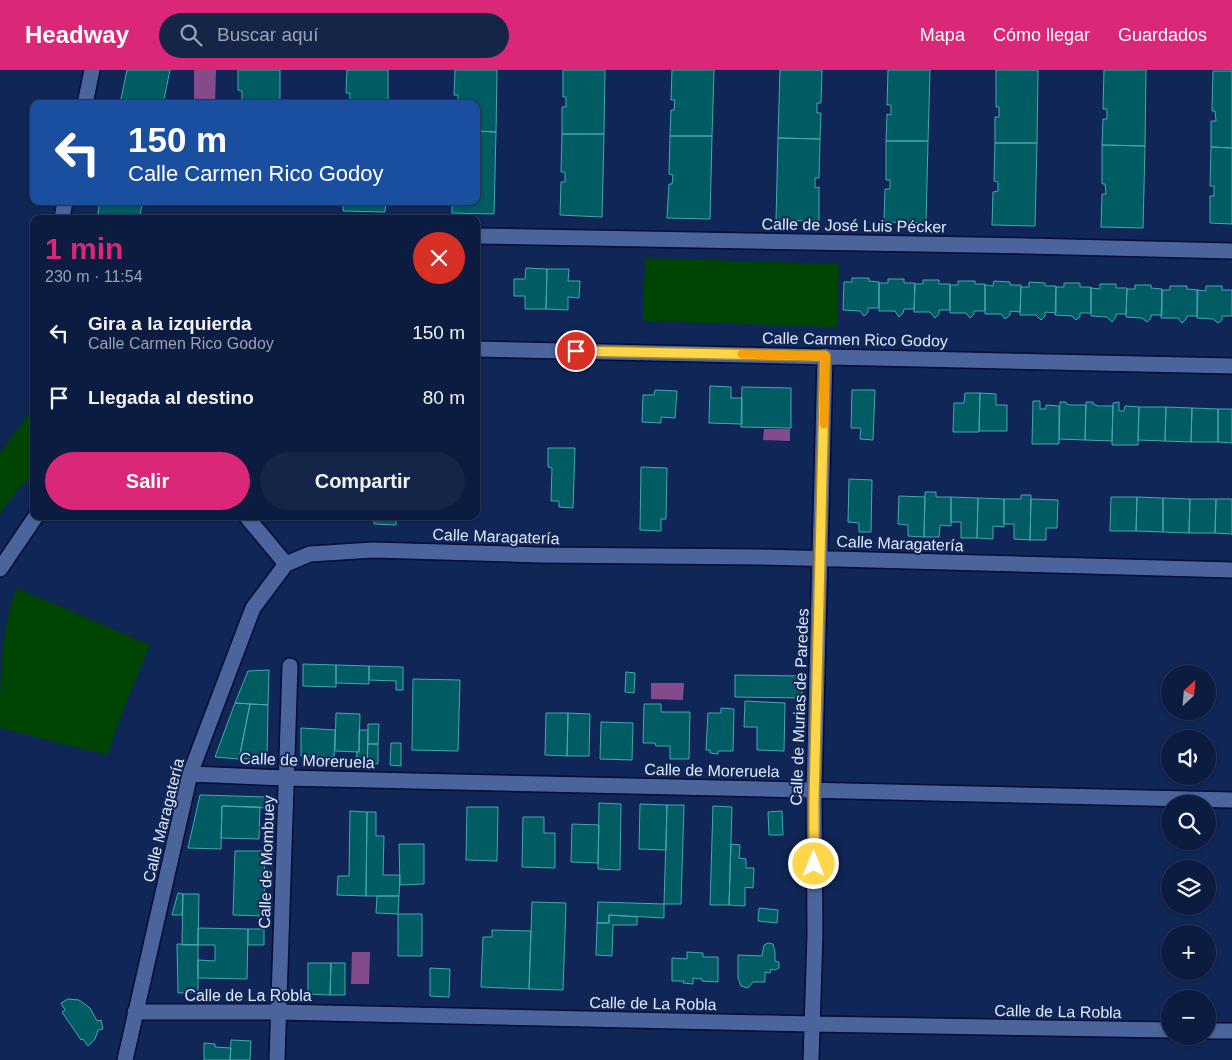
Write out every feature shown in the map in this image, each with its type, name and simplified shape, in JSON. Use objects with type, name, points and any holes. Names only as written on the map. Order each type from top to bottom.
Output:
[{"type":"street","points":[[86,100],[92,70]]},
{"type":"street","name":"Calle de José Luis Pécker","points":[[480,236],[1232,251]]},
{"type":"street","name":"Calle Carmen Rico Godoy","points":[[480,350],[1232,366]]},
{"type":"street","name":"Calle de Murias de Paredes","points":[[811,1060],[815,934],[814,790],[825,356]]},
{"type":"street","points":[[0,569],[33,520]]},
{"type":"street","points":[[249,520],[286,564]]},
{"type":"street","name":"Calle Maragatería","points":[[125,1060],[190,774],[253,608],[286,564],[310,554],[373,550],[1232,570]]},
{"type":"street","name":"Calle de Mombuey","points":[[277,1060],[290,666]]},
{"type":"street","name":"Calle de Moreruela","points":[[190,774],[286,778],[1232,800]]},
{"type":"street","name":"Calle de La Robla","points":[[135,1012],[278,1012],[1161,1030]]},
{"type":"street","points":[[1216,1031],[1232,1031]]},
{"type":"green space","points":[[645,258],[839,264],[837,327],[643,321]]},
{"type":"green space","points":[[30,412],[30,478],[19,488],[0,514],[0,453]]},
{"type":"green space","points":[[17,588],[150,645],[107,755],[0,728],[4,639],[11,605]]},
{"type":"shaded area","points":[[194,70],[216,70],[215,100],[194,100]]},
{"type":"shaded area","points":[[764,429],[790,429],[790,441],[763,440]]},
{"type":"shaded area","points":[[651,683],[684,683],[683,700],[651,699]]},
{"type":"shaded area","points":[[352,952],[370,952],[369,984],[351,984]]},
{"type":"building","points":[[127,70],[170,70],[164,100],[121,100]]},
{"type":"building","points":[[238,70],[280,70],[280,100],[242,100],[242,91],[238,90]]},
{"type":"building","points":[[347,70],[388,70],[388,100],[350,100],[350,93],[346,93]]},
{"type":"building","points":[[455,70],[497,70],[496,132],[480,131],[480,100],[458,100],[458,95],[454,95]]},
{"type":"building","points":[[563,70],[605,70],[604,134],[562,134],[562,107],[566,107],[566,97],[563,97]]},
{"type":"building","points":[[672,70],[714,70],[712,136],[670,136],[671,110],[674,110],[675,100],[671,100]]},
{"type":"building","points":[[780,70],[822,70],[821,103],[817,103],[817,113],[821,113],[820,139],[778,138]]},
{"type":"building","points":[[888,70],[930,70],[928,141],[886,141],[887,114],[891,115],[891,105],[887,105]]},
{"type":"building","points":[[996,70],[1038,70],[1037,143],[995,143],[995,117],[999,117],[999,107],[996,107]]},
{"type":"building","points":[[1104,70],[1146,70],[1145,146],[1102,145],[1103,119],[1107,119],[1107,109],[1103,109]]},
{"type":"building","points":[[1213,71],[1232,71],[1232,148],[1211,147],[1211,121],[1216,121],[1215,111],[1212,111]]},
{"type":"building","points":[[480,131],[496,132],[494,214],[452,213],[452,205],[480,205]]},
{"type":"building","points":[[562,134],[604,134],[602,217],[560,215],[561,182],[565,182],[565,172],[561,172]]},
{"type":"building","points":[[670,136],[712,136],[710,219],[667,218],[669,184],[672,184],[673,175],[669,174]]},
{"type":"building","points":[[778,138],[820,139],[819,178],[815,178],[815,188],[819,187],[819,221],[776,220]]},
{"type":"building","points":[[886,141],[928,141],[926,223],[884,222],[885,189],[890,189],[890,180],[886,180]]},
{"type":"building","points":[[995,143],[1037,143],[1035,226],[992,225],[993,192],[998,191],[998,182],[994,181]]},
{"type":"building","points":[[1102,145],[1145,146],[1143,228],[1101,227],[1102,194],[1106,194],[1105,184],[1102,184]]},
{"type":"building","points":[[1211,147],[1232,148],[1232,224],[1210,223],[1210,196],[1214,196],[1214,186],[1210,186]]},
{"type":"building","points":[[99,205],[142,205],[140,215],[98,215]]},
{"type":"building","points":[[343,205],[386,205],[385,212],[343,211]]},
{"type":"building","points":[[526,268],[547,269],[546,309],[525,309],[525,296],[514,296],[514,279],[525,279]]},
{"type":"building","points":[[547,269],[569,269],[568,281],[580,281],[579,298],[568,297],[568,310],[546,309]]},
{"type":"building","points":[[852,278],[869,278],[869,281],[879,282],[879,308],[868,308],[868,312],[864,316],[860,311],[843,310],[844,282],[852,282]]},
{"type":"building","points":[[888,279],[904,279],[904,283],[915,283],[914,309],[904,309],[899,317],[895,311],[879,311],[879,283],[888,283]]},
{"type":"building","points":[[923,280],[939,280],[939,284],[950,284],[950,310],[939,310],[939,314],[935,318],[930,312],[914,312],[915,284],[923,284]]},
{"type":"building","points":[[958,281],[975,281],[975,284],[985,284],[985,311],[974,311],[970,318],[966,313],[950,313],[950,285],[958,285]]},
{"type":"building","points":[[994,281],[1010,282],[1010,285],[1021,285],[1020,312],[1010,311],[1010,315],[1005,319],[1001,314],[985,314],[985,285],[993,286]]},
{"type":"building","points":[[1029,282],[1045,283],[1045,286],[1056,286],[1056,313],[1045,312],[1045,316],[1041,320],[1036,315],[1020,315],[1021,287],[1029,287]]},
{"type":"building","points":[[1064,283],[1080,283],[1080,287],[1091,287],[1091,313],[1080,313],[1080,317],[1076,320],[1072,316],[1055,315],[1056,287],[1064,287]]},
{"type":"building","points":[[1100,284],[1116,284],[1116,288],[1127,288],[1126,314],[1116,314],[1112,322],[1107,317],[1091,316],[1091,288],[1100,289]]},
{"type":"building","points":[[1135,285],[1151,285],[1151,288],[1162,289],[1162,315],[1151,315],[1147,322],[1142,318],[1126,317],[1127,289],[1135,289]]},
{"type":"building","points":[[1170,286],[1187,286],[1187,289],[1198,290],[1197,316],[1187,316],[1182,323],[1178,318],[1161,318],[1162,290],[1170,290]]},
{"type":"building","points":[[1206,286],[1222,286],[1222,290],[1232,290],[1232,316],[1222,316],[1222,320],[1218,323],[1213,319],[1197,318],[1197,290],[1206,291]]},
{"type":"building","points":[[710,386],[731,387],[731,398],[742,398],[742,424],[709,423]]},
{"type":"building","points":[[742,387],[791,388],[791,428],[741,427]]},
{"type":"building","points":[[655,390],[677,391],[675,418],[661,417],[661,423],[642,422],[643,395],[654,395]]},
{"type":"building","points":[[852,390],[875,390],[873,440],[860,439],[861,428],[851,428]]},
{"type":"building","points":[[965,393],[980,393],[979,432],[953,432],[954,403],[964,403]]},
{"type":"building","points":[[980,393],[996,394],[996,405],[1007,405],[1007,431],[979,431]]},
{"type":"building","points":[[1033,401],[1040,401],[1040,409],[1046,409],[1046,405],[1059,406],[1059,444],[1032,444]]},
{"type":"building","points":[[1060,402],[1066,402],[1066,404],[1071,405],[1086,405],[1085,440],[1059,439]]},
{"type":"building","points":[[1086,402],[1093,402],[1093,404],[1098,406],[1113,406],[1112,441],[1085,440]]},
{"type":"building","points":[[1119,402],[1119,411],[1124,411],[1125,406],[1139,407],[1138,445],[1112,445],[1113,403]]},
{"type":"building","points":[[1139,407],[1166,407],[1165,441],[1138,440]]},
{"type":"building","points":[[1166,407],[1192,408],[1191,442],[1165,441]]},
{"type":"building","points":[[1192,408],[1218,409],[1218,442],[1191,442]]},
{"type":"building","points":[[1218,409],[1232,409],[1232,443],[1218,442]]},
{"type":"building","points":[[548,448],[575,448],[573,508],[559,507],[559,501],[551,501],[552,468],[548,467]]},
{"type":"building","points":[[641,467],[667,468],[666,519],[661,519],[661,531],[640,530]]},
{"type":"building","points":[[849,479],[872,480],[871,532],[859,532],[859,523],[848,522]]},
{"type":"building","points":[[925,492],[936,492],[936,497],[951,497],[951,526],[940,525],[939,537],[924,537]]},
{"type":"building","points":[[1021,495],[1031,495],[1030,540],[1014,539],[1014,524],[1004,524],[1004,499],[1021,499]]},
{"type":"building","points":[[899,496],[925,497],[924,537],[908,536],[908,525],[898,524]]},
{"type":"building","points":[[951,497],[978,498],[977,538],[961,538],[961,522],[951,522]]},
{"type":"building","points":[[1111,497],[1137,497],[1136,531],[1110,531]]},
{"type":"building","points":[[1137,497],[1163,498],[1163,532],[1136,531]]},
{"type":"building","points":[[978,498],[1004,499],[1004,527],[993,526],[993,539],[977,538]]},
{"type":"building","points":[[1163,498],[1190,499],[1189,533],[1163,532]]},
{"type":"building","points":[[1031,499],[1058,500],[1057,528],[1046,528],[1046,540],[1030,540]]},
{"type":"building","points":[[1190,499],[1216,499],[1215,533],[1189,533]]},
{"type":"building","points":[[1216,499],[1232,499],[1232,534],[1215,533]]},
{"type":"building","points":[[374,520],[396,520],[396,525],[374,524]]},
{"type":"building","points":[[303,664],[336,665],[336,687],[303,686]]},
{"type":"building","points":[[336,665],[369,666],[369,684],[336,683]]},
{"type":"building","points":[[369,666],[403,667],[403,690],[396,690],[396,681],[369,680]]},
{"type":"building","points":[[269,670],[268,705],[235,703],[248,671]]},
{"type":"building","points":[[626,672],[635,673],[634,693],[625,692]]},
{"type":"building","points":[[735,675],[802,676],[802,698],[735,697]]},
{"type":"building","points":[[413,679],[460,680],[458,751],[412,750]]},
{"type":"building","points":[[745,701],[785,703],[784,751],[757,750],[757,727],[744,727]]},
{"type":"building","points":[[235,703],[250,704],[239,759],[215,757]]},
{"type":"building","points":[[250,704],[268,705],[267,758],[239,759]]},
{"type":"building","points":[[644,704],[661,704],[661,712],[690,712],[689,759],[670,759],[670,746],[656,746],[655,743],[643,743]]},
{"type":"building","points":[[721,708],[734,709],[733,751],[718,751],[718,754],[710,753],[710,750],[706,750],[708,713],[721,713]]},
{"type":"building","points":[[336,713],[360,714],[359,752],[335,751]]},
{"type":"building","points":[[546,713],[568,713],[567,756],[545,755]]},
{"type":"building","points":[[568,713],[590,714],[589,756],[567,756]]},
{"type":"building","points":[[601,722],[633,723],[632,760],[600,759]]},
{"type":"building","points":[[368,724],[379,724],[378,744],[368,744]]},
{"type":"building","points":[[301,728],[335,730],[334,757],[301,756]]},
{"type":"building","points":[[359,730],[368,730],[367,765],[356,765],[357,752],[359,752]]},
{"type":"building","points":[[391,743],[401,743],[401,766],[390,765]]},
{"type":"building","points":[[368,744],[378,744],[378,764],[367,763]]},
{"type":"building","points":[[200,795],[267,797],[267,808],[222,806],[221,849],[188,848]]},
{"type":"building","points":[[599,803],[621,804],[620,870],[598,869]]},
{"type":"building","points":[[640,804],[667,805],[666,850],[639,849]]},
{"type":"building","points":[[667,805],[684,805],[681,904],[664,904]]},
{"type":"building","points":[[222,806],[260,807],[259,839],[221,838]]},
{"type":"building","points":[[713,806],[732,807],[729,905],[710,905]]},
{"type":"building","points":[[467,807],[498,807],[497,861],[466,860]]},
{"type":"building","points":[[350,811],[367,812],[366,896],[337,895],[338,876],[349,876]]},
{"type":"building","points":[[782,811],[783,835],[769,835],[768,812]]},
{"type":"building","points":[[367,812],[376,812],[376,836],[384,836],[383,875],[400,875],[399,896],[366,896]]},
{"type":"building","points":[[523,817],[544,817],[544,833],[555,833],[555,868],[522,867]]},
{"type":"building","points":[[572,824],[599,825],[598,863],[571,862]]},
{"type":"building","points":[[399,844],[424,844],[424,884],[400,885]]},
{"type":"building","points":[[731,844],[740,845],[739,858],[746,859],[746,868],[754,868],[753,888],[745,887],[745,906],[729,905]]},
{"type":"building","points":[[235,851],[265,851],[264,916],[233,915]]},
{"type":"building","points":[[178,893],[183,894],[182,915],[172,915]]},
{"type":"building","points":[[183,894],[199,894],[198,945],[182,945]]},
{"type":"building","points":[[377,896],[399,896],[398,914],[376,913]]},
{"type":"building","points":[[532,902],[566,903],[563,990],[529,989]]},
{"type":"building","points":[[598,902],[664,904],[664,918],[609,915],[609,923],[597,923]]},
{"type":"building","points":[[759,908],[778,910],[777,923],[758,921]]},
{"type":"building","points":[[398,914],[422,914],[422,956],[398,956]]},
{"type":"building","points":[[609,915],[637,917],[637,925],[613,925],[612,956],[596,955],[597,923],[609,923]]},
{"type":"building","points":[[198,928],[248,929],[247,979],[198,978],[198,960],[215,961],[215,945],[198,945]]},
{"type":"building","points":[[248,929],[264,929],[264,945],[248,945]]},
{"type":"building","points":[[492,930],[531,931],[529,989],[481,987],[483,937],[492,937]]},
{"type":"building","points":[[768,943],[773,944],[775,961],[779,962],[779,968],[771,969],[770,973],[765,972],[765,982],[753,982],[748,988],[741,986],[738,978],[738,955],[762,956],[764,945]]},
{"type":"building","points":[[177,944],[198,945],[198,992],[178,993]]},
{"type":"building","points":[[687,952],[703,953],[703,957],[718,957],[718,982],[702,981],[702,979],[693,978],[693,984],[683,983],[684,981],[672,981],[672,958],[687,959]]},
{"type":"building","points":[[308,963],[331,963],[330,995],[308,994]]},
{"type":"building","points":[[331,963],[345,963],[345,995],[330,995]]},
{"type":"building","points":[[430,968],[450,969],[449,997],[430,996]]},
{"type":"building","points":[[68,999],[79,1000],[90,1008],[97,1021],[101,1020],[103,1029],[98,1030],[95,1039],[88,1046],[83,1039],[81,1040],[62,1012],[65,1010],[61,1003]]},
{"type":"building","points":[[231,1040],[251,1041],[250,1060],[230,1060]]},
{"type":"building","points":[[204,1043],[215,1044],[215,1047],[231,1048],[230,1060],[204,1060]]},
{"type":"slow traffic","points":[[742,354],[825,356],[824,424]]},
{"type":"route","points":[[576,351],[825,356],[814,864]]}]
